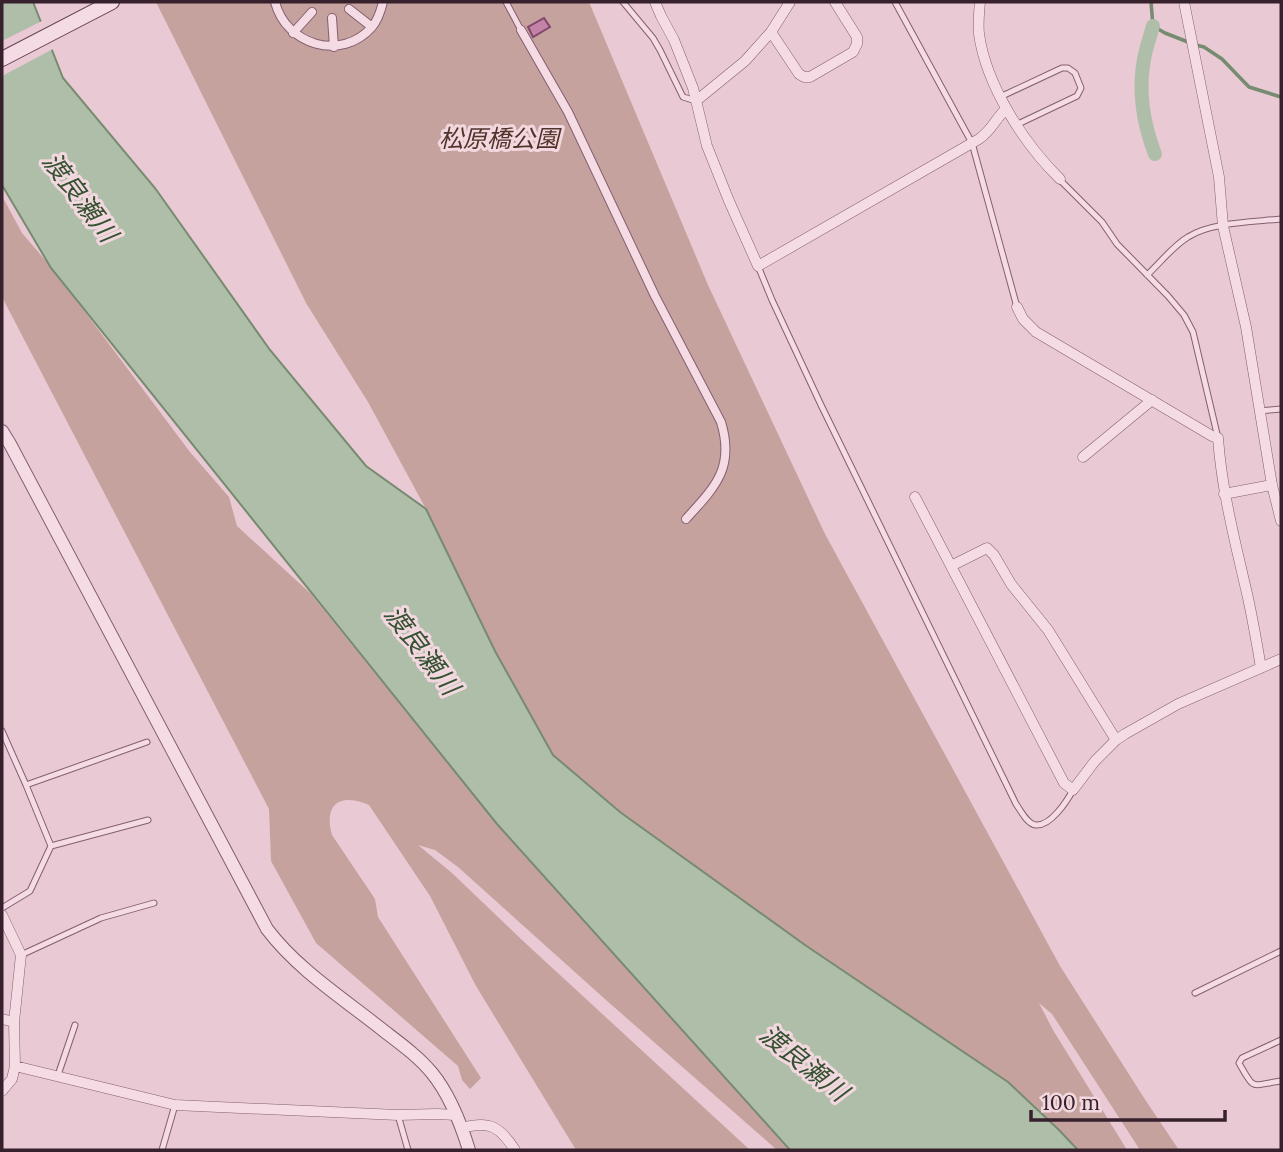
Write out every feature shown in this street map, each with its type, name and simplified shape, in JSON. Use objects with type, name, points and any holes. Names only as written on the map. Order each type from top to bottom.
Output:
[{"type":"main road","points":[[2,59],[111,2]]},
{"type":"street","points":[[275,2],[277,10],[293,33],[306,41],[334,47],[348,43],[372,27],[383,2]]},
{"type":"street","points":[[655,2],[693,88],[707,146],[758,266],[972,143],[990,131],[1006,109]]},
{"type":"street","points":[[695,101],[745,61],[771,32],[790,2]]},
{"type":"street","points":[[771,32],[799,74],[810,77],[853,52],[857,44],[857,37],[835,2]]},
{"type":"street","points":[[980,2],[981,44],[1000,97],[1016,125],[1060,179]]},
{"type":"street","points":[[1184,2],[1219,177],[1223,226],[1246,327],[1281,522]]},
{"type":"street","points":[[349,9],[372,27]]},
{"type":"street","points":[[293,33],[312,12]]},
{"type":"street","points":[[332,18],[334,47]]},
{"type":"street","points":[[521,30],[568,112],[655,296],[721,422],[726,444],[726,463],[715,484],[685,519]]},
{"type":"street","points":[[1017,307],[1023,319],[1036,332],[1218,438],[1224,494],[1261,668]]},
{"type":"street","points":[[1083,457],[1152,400]]},
{"type":"street","points":[[2,431],[267,929],[298,964],[406,1048],[430,1071],[456,1115],[469,1150]]},
{"type":"street","points":[[1224,494],[1276,491]]},
{"type":"street","points":[[915,497],[1064,783],[1073,790],[1095,761],[1116,740],[1142,723],[1178,704],[1281,659]]},
{"type":"street","points":[[951,566],[987,548],[994,555],[1011,584],[1048,630],[1116,740]]},
{"type":"street","points":[[2,915],[21,955],[14,1021],[15,1066],[12,1079],[2,1091]]},
{"type":"street","points":[[2,1019],[14,1021]]},
{"type":"street","points":[[15,1066],[175,1105],[456,1115]]},
{"type":"street","points":[[462,1128],[491,1125],[500,1130],[515,1150]]},
{"type":"lane","points":[[506,2],[521,30]]},
{"type":"lane","points":[[623,2],[653,38],[683,97],[695,101]]},
{"type":"lane","points":[[895,2],[972,143],[1017,307]]},
{"type":"lane","points":[[1000,97],[1062,68],[1068,68],[1075,73],[1081,88],[1077,96],[1016,125]]},
{"type":"lane","points":[[1060,179],[1184,315],[1193,332],[1218,438]]},
{"type":"lane","points":[[1147,275],[1191,234],[1223,226],[1281,219]]},
{"type":"lane","points":[[758,266],[821,405],[1017,804],[1029,822],[1041,824],[1056,814],[1073,790]]},
{"type":"lane","points":[[1260,411],[1281,409]]},
{"type":"lane","points":[[2,731],[51,846],[30,891],[2,908]]},
{"type":"lane","points":[[26,785],[147,742]]},
{"type":"lane","points":[[51,846],[148,820]]},
{"type":"lane","points":[[21,955],[101,918],[154,903]]},
{"type":"lane","points":[[1195,993],[1281,951]]},
{"type":"lane","points":[[58,1075],[75,1025]]},
{"type":"lane","points":[[1281,1040],[1242,1058],[1239,1063],[1250,1083],[1255,1086],[1281,1081]]},
{"type":"lane","points":[[162,1150],[175,1105]]},
{"type":"lane","points":[[398,1115],[408,1150]]},
{"type":"green space","name":"松原橋公園","points":[[156,2],[589,2],[708,285],[825,534],[1060,966],[1179,1150],[1140,1150],[1052,1014],[1039,1003],[1127,1150],[1078,1150],[1008,1082],[805,945],[620,812],[553,754],[495,651],[426,509],[368,402],[306,303]]},
{"type":"green space","points":[[2,196],[22,233],[52,268],[190,452],[229,497],[237,526],[310,593],[497,824],[790,1150],[777,1150],[458,867],[435,850],[418,845],[452,873],[750,1150],[576,1150],[476,986],[430,896],[369,805],[350,800],[332,808],[332,835],[375,899],[378,917],[481,1078],[470,1089],[462,1080],[458,1066],[316,943],[271,861],[269,809],[2,297]]},
{"type":"water","name":"渡良瀬川","points":[[2,2],[33,2],[63,78],[155,188],[270,350],[366,466],[426,509],[495,651],[553,755],[620,812],[805,945],[1008,1082],[1078,1150],[790,1150],[497,824],[51,268],[2,185]]},
{"type":"pier","points":[[44,20],[55,48],[2,76],[2,41]]},
{"type":"building","points":[[544,18],[550,27],[533,37],[528,27]]},
{"type":"waterway","points":[[1151,2],[1153,26],[1188,42]]},
{"type":"waterway","points":[[1153,26],[1142,71],[1142,95],[1147,131],[1155,154]]},
{"type":"waterway","points":[[1196,45],[1222,59],[1249,87],[1281,97]]}]
